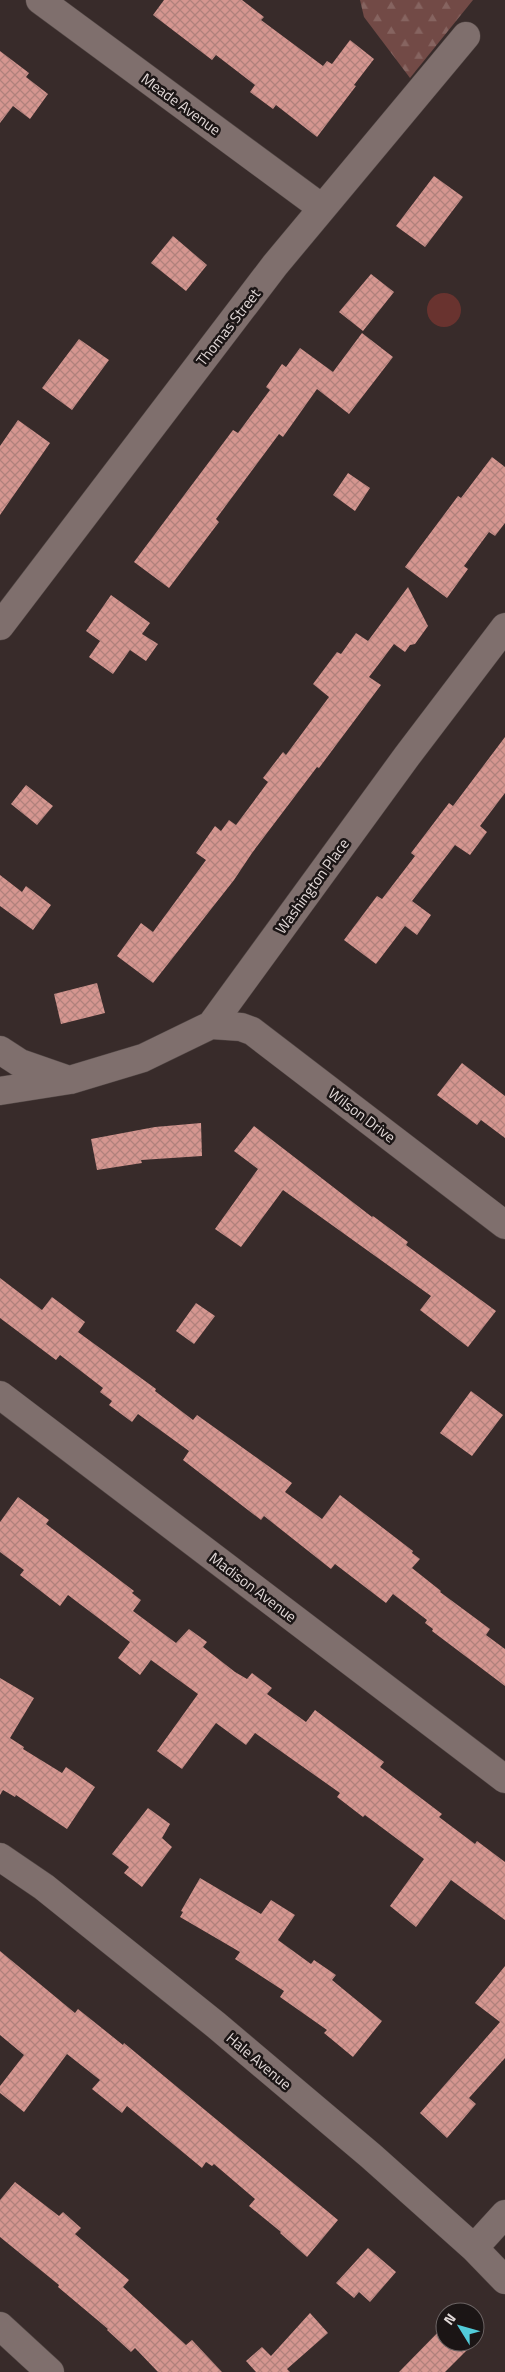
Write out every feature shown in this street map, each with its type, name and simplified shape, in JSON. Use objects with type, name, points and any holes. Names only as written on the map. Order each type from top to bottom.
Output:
[{"type":"street","name":"Meade Avenue","points":[[40,0],[322,208]]},
{"type":"street","name":"Thomas Street","points":[[0,626],[270,273],[466,36]]},
{"type":"street","name":"Washington Place","points":[[0,1091],[70,1080],[142,1058],[211,1025],[407,756],[505,627]]},
{"type":"street","name":"Wilson Drive","points":[[211,1025],[252,1031],[505,1225]]},
{"type":"street","points":[[0,1050],[20,1063],[70,1080]]},
{"type":"street","name":"Madison Avenue","points":[[0,1395],[505,1779]]},
{"type":"street","name":"Hale Avenue","points":[[0,1857],[44,1887],[216,2025],[364,2150],[474,2248],[505,2280]]},
{"type":"street","points":[[474,2248],[505,2214]]},
{"type":"street","points":[[0,2326],[50,2372]]},
{"type":"green space","points":[[360,0],[473,0],[410,78],[364,17]]},
{"type":"shaded area","points":[[444,293],[451,294],[456,298],[460,303],[460,317],[456,322],[451,326],[444,327],[437,326],[432,322],[428,317],[427,310],[428,303],[432,298],[437,294]]},
{"type":"building","points":[[164,0],[242,0],[264,17],[261,20],[323,66],[327,61],[332,64],[350,40],[374,59],[317,137],[276,105],[273,109],[250,92],[255,85],[216,55],[212,60],[153,15]]},
{"type":"building","points":[[0,51],[29,73],[26,77],[48,94],[30,119],[13,106],[0,123]]},
{"type":"building","points":[[434,176],[463,197],[425,247],[396,226]]},
{"type":"building","points":[[173,236],[207,265],[186,291],[151,263]]},
{"type":"building","points":[[371,274],[394,292],[363,331],[339,312]]},
{"type":"building","points":[[362,333],[393,357],[349,414],[317,389],[283,437],[279,434],[216,519],[219,522],[169,588],[134,562],[233,430],[238,433],[270,390],[266,387],[282,364],[286,367],[300,348],[333,372]]},
{"type":"building","points":[[79,339],[109,360],[72,410],[42,388]]},
{"type":"building","points":[[18,420],[50,443],[0,515],[0,446]]},
{"type":"building","points":[[492,457],[505,467],[505,523],[495,536],[489,532],[464,566],[468,569],[447,598],[405,567],[458,496],[461,498]]},
{"type":"building","points":[[348,473],[370,488],[355,511],[333,495]]},
{"type":"building","points":[[408,587],[428,626],[415,644],[410,645],[405,652],[394,644],[369,677],[381,685],[252,853],[234,880],[153,983],[117,956],[141,923],[153,932],[206,860],[196,853],[215,826],[221,831],[229,820],[236,825],[268,782],[263,778],[283,752],[286,755],[329,697],[313,684],[337,652],[341,654],[356,633],[368,641]]},
{"type":"building","points":[[111,595],[150,623],[142,634],[158,644],[146,661],[130,650],[113,674],[89,657],[100,641],[86,631]]},
{"type":"building","points":[[505,737],[505,793],[480,826],[487,832],[470,855],[455,845],[412,901],[431,915],[417,935],[405,926],[376,964],[344,940],[377,896],[382,899],[415,856],[411,853],[449,803],[453,806]]},
{"type":"building","points":[[26,785],[53,806],[37,825],[11,804]]},
{"type":"building","points":[[0,875],[22,892],[26,886],[51,905],[33,930],[0,906]]},
{"type":"building","points":[[97,983],[105,1013],[61,1024],[54,994]]},
{"type":"building","points":[[462,1063],[505,1096],[505,1138],[481,1120],[477,1125],[437,1095]]},
{"type":"building","points":[[201,1123],[202,1156],[141,1160],[142,1163],[97,1170],[91,1139],[155,1127]]},
{"type":"building","points":[[254,1126],[372,1217],[408,1242],[406,1245],[496,1311],[468,1347],[420,1310],[431,1296],[283,1190],[241,1247],[215,1229],[258,1169],[234,1151]]},
{"type":"building","points":[[0,1278],[42,1310],[52,1297],[85,1322],[78,1332],[156,1389],[155,1391],[193,1420],[197,1415],[292,1483],[285,1492],[322,1519],[340,1495],[413,1551],[412,1553],[420,1559],[412,1568],[440,1592],[490,1629],[486,1635],[505,1649],[505,1686],[432,1631],[433,1629],[425,1623],[427,1620],[393,1594],[386,1603],[335,1564],[331,1569],[264,1516],[261,1520],[183,1460],[189,1451],[138,1414],[132,1422],[109,1405],[112,1401],[100,1392],[103,1388],[60,1355],[56,1360],[0,1318]]},
{"type":"building","points":[[196,1303],[215,1316],[194,1344],[176,1331]]},
{"type":"building","points":[[471,1391],[503,1415],[472,1456],[440,1433]]},
{"type":"building","points":[[18,1497],[49,1520],[46,1524],[134,1591],[132,1593],[141,1600],[133,1611],[176,1643],[189,1629],[207,1642],[203,1647],[235,1672],[247,1679],[252,1673],[272,1688],[267,1694],[306,1722],[315,1710],[384,1762],[380,1767],[442,1814],[439,1817],[475,1844],[477,1841],[505,1862],[505,1920],[451,1880],[416,1927],[390,1906],[424,1859],[365,1815],[363,1817],[337,1797],[340,1793],[255,1733],[246,1745],[216,1723],[182,1769],[157,1751],[198,1694],[151,1660],[140,1675],[118,1658],[130,1642],[68,1595],[60,1606],[20,1575],[24,1570],[0,1552],[0,1522]]},
{"type":"building","points":[[0,1678],[34,1698],[10,1738],[24,1747],[23,1749],[62,1773],[66,1767],[95,1787],[67,1829],[16,1795],[15,1797],[3,1790],[0,1795]]},
{"type":"building","points":[[148,1808],[170,1824],[162,1838],[172,1847],[142,1887],[124,1873],[129,1867],[112,1854]]},
{"type":"building","points":[[200,1878],[261,1914],[271,1900],[295,1915],[278,1940],[311,1964],[314,1960],[336,1975],[332,1980],[382,2021],[353,2057],[324,2033],[327,2030],[280,1997],[284,1991],[235,1959],[240,1952],[180,1917],[183,1912],[181,1911]]},
{"type":"building","points":[[0,1951],[75,2013],[78,2009],[123,2045],[124,2043],[338,2220],[307,2257],[281,2232],[249,2206],[255,2199],[214,2164],[212,2166],[206,2162],[202,2168],[127,2106],[122,2113],[92,2089],[100,2080],[67,2054],[24,2112],[0,2093],[0,2086],[24,2055],[0,2035]]},
{"type":"building","points":[[505,1966],[505,2058],[469,2098],[476,2104],[447,2138],[420,2113],[500,2022],[475,2003]]},
{"type":"building","points":[[15,2182],[59,2216],[63,2212],[81,2228],[75,2234],[129,2280],[123,2287],[186,2345],[192,2340],[222,2372],[158,2372],[135,2348],[131,2352],[108,2329],[58,2287],[59,2285],[0,2237],[0,2200]]},
{"type":"building","points":[[368,2248],[396,2272],[370,2302],[359,2292],[354,2298],[336,2283]]},
{"type":"building","points":[[310,2313],[328,2333],[287,2369],[290,2372],[256,2372],[246,2361],[262,2347],[271,2356]]},
{"type":"building","points":[[435,2335],[435,2352],[465,2352],[445,2372],[399,2372]]}]
